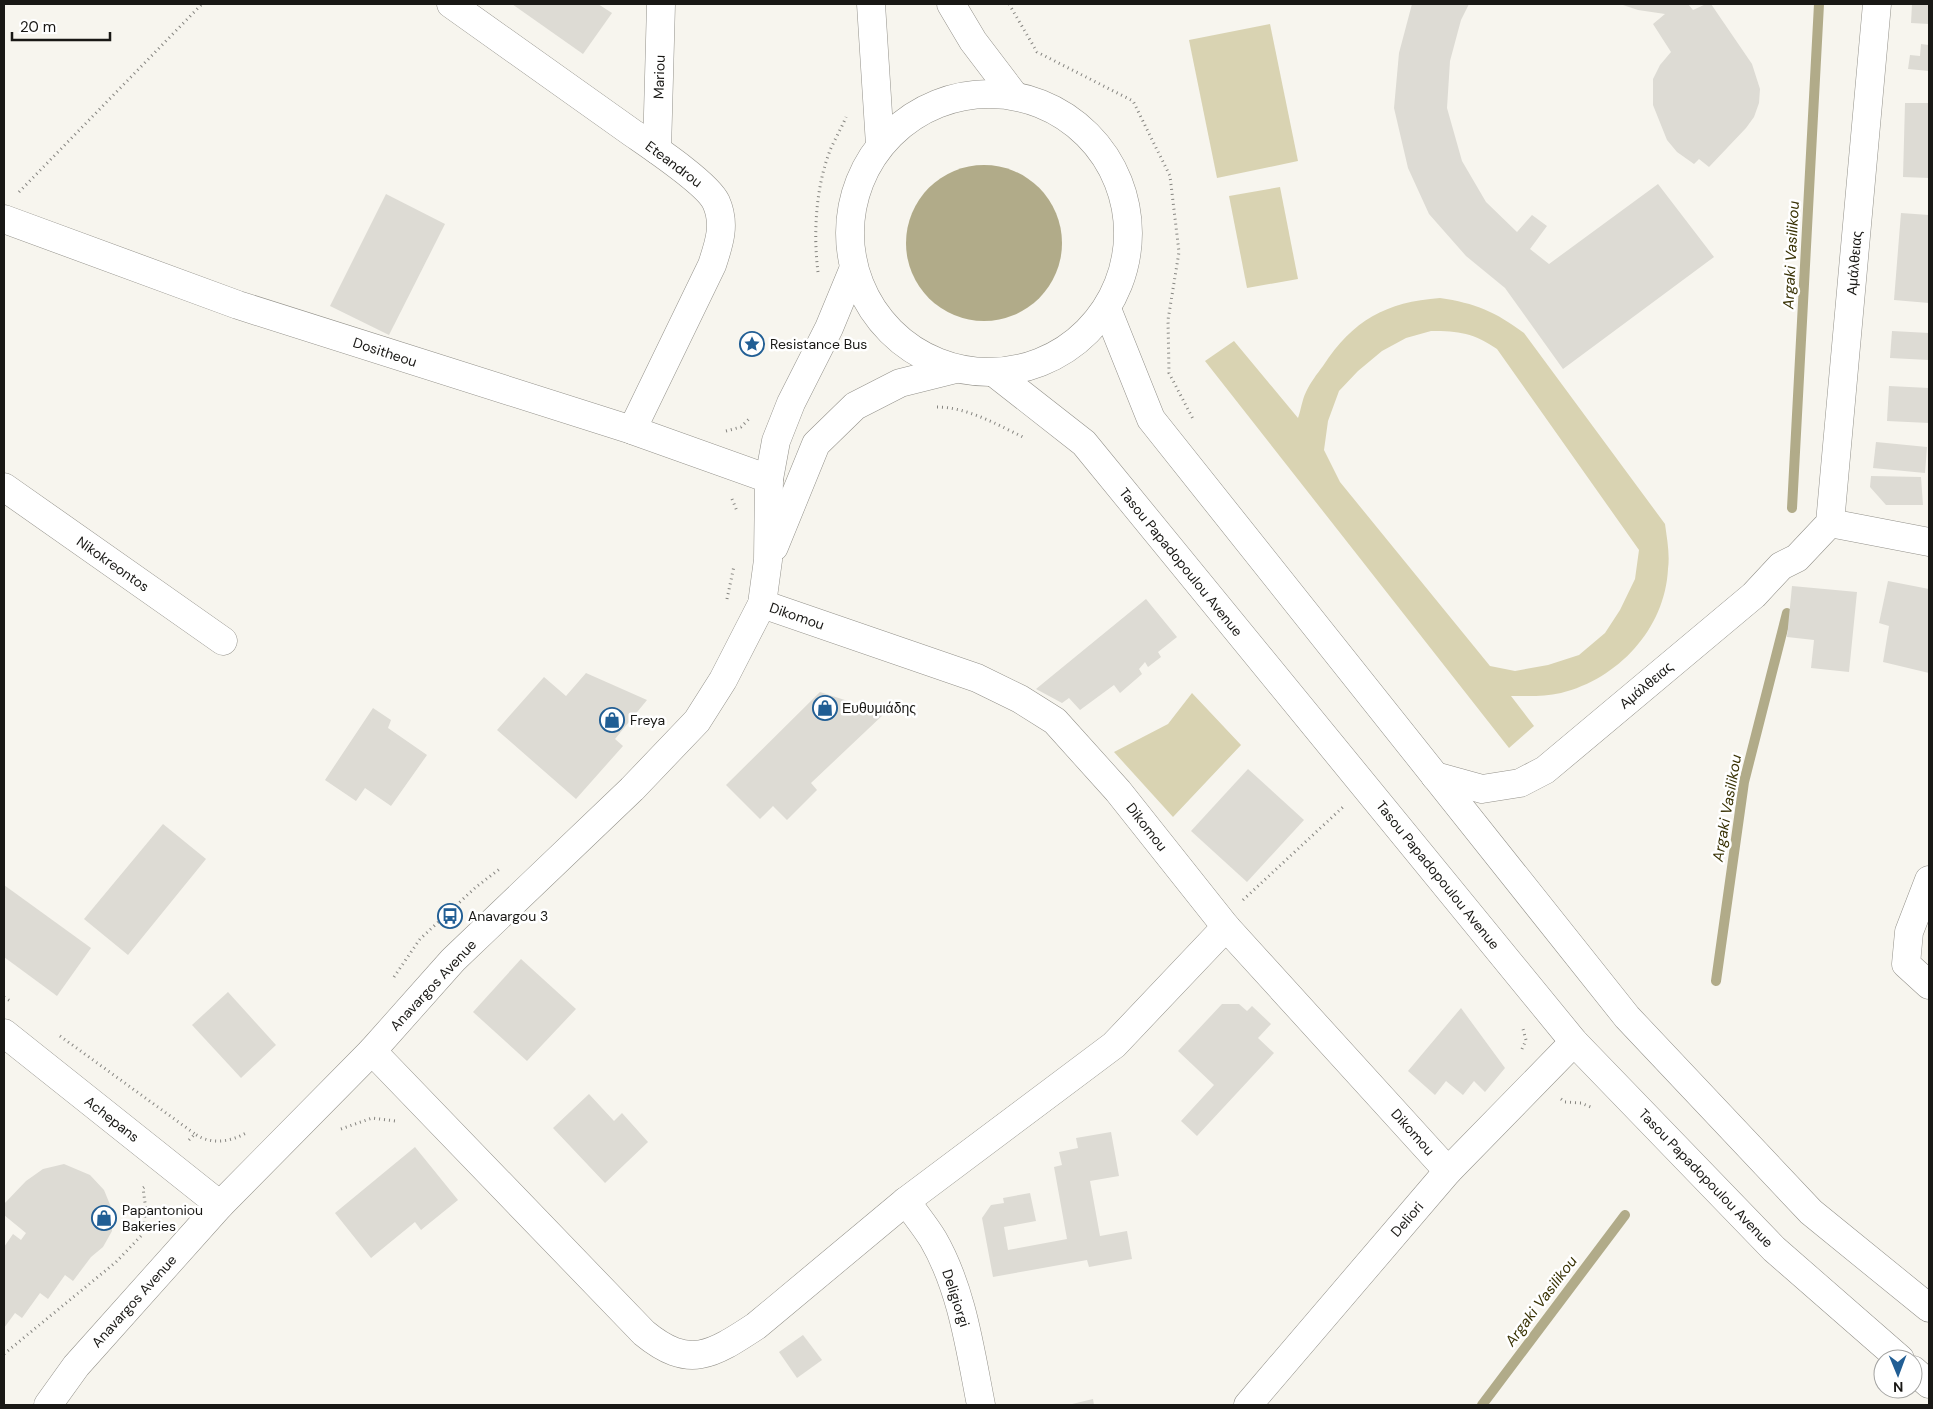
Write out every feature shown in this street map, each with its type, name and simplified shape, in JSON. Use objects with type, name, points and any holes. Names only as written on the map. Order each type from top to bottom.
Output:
[{"type":"main road","name":"Eteandrou","points":[[451,4],[657,150],[706,188],[716,201],[721,216],[720,239],[712,265],[632,430]]},
{"type":"main road","name":"Mariou","points":[[657,150],[661,4]]},
{"type":"main road","points":[[871,4],[880,145]]},
{"type":"main road","points":[[951,4],[973,41],[1014,95]]},
{"type":"main road","name":"Αμάλθειας","points":[[1435,776],[1482,789],[1520,783],[1545,770],[1754,595],[1781,566],[1797,558],[1830,523],[1877,4]]},
{"type":"main road","points":[[977,94],[1014,95],[1057,111],[1093,139],[1118,178],[1129,222],[1126,267],[1107,309],[1077,342],[1062,351],[1039,364],[996,374],[956,369],[910,350],[874,315],[853,270],[848,227],[853,197],[863,170],[880,145],[907,120],[940,102],[977,94]]},
{"type":"main road","name":"Dositheou","points":[[10,207],[238,305],[632,430],[769,479]]},
{"type":"main road","name":"Anavargos Avenue","points":[[48,1405],[76,1366],[220,1205],[372,1051],[453,960],[632,789],[697,721],[723,680],[762,604],[768,560],[769,479],[776,441],[791,403],[830,328],[853,270]]},
{"type":"main road","points":[[1107,309],[1151,418],[1627,1017],[1811,1212],[1929,1308]]},
{"type":"main road","name":"Anavargos Avenue","points":[[768,560],[816,444],[855,406],[900,383],[956,369]]},
{"type":"main road","name":"Tasou Papadopoulou Avenue","points":[[996,374],[1084,443],[1574,1042],[1774,1249],[1889,1349]]},
{"type":"main road","name":"Nikokreontos","points":[[4,487],[223,641]]},
{"type":"main road","points":[[1830,523],[1929,542]]},
{"type":"main road","name":"Dikomou","points":[[762,604],[977,678],[1020,699],[1055,721],[1118,791],[1224,925],[1448,1170]]},
{"type":"main road","points":[[1929,880],[1909,932],[1906,964],[1929,985]]},
{"type":"main road","points":[[372,1051],[644,1333],[660,1346],[675,1353],[691,1356],[709,1353],[756,1326],[906,1201],[1114,1045],[1224,925]]},
{"type":"main road","name":"Achepans","points":[[4,1033],[220,1205]]},
{"type":"main road","name":"Deliori","points":[[1248,1405],[1448,1170],[1574,1042]]},
{"type":"main road","name":"Deligiorgi","points":[[906,1201],[933,1239],[947,1269],[963,1314],[982,1405]]},
{"type":"path","points":[[10,207],[202,4]]},
{"type":"path","points":[[1010,4],[1037,52],[1133,101],[1170,176],[1179,252],[1168,320],[1169,373],[1196,426]]},
{"type":"path","points":[[815,246],[818,199],[831,149],[847,115]]},
{"type":"path","points":[[932,408],[949,407],[988,421],[1029,440]]},
{"type":"path","points":[[712,459],[722,431],[741,427],[755,414]]},
{"type":"path","points":[[730,495],[738,516]]},
{"type":"path","points":[[725,606],[735,560]]},
{"type":"path","points":[[1224,925],[1348,801]]},
{"type":"path","points":[[393,978],[420,939],[476,887],[506,865]]},
{"type":"path","points":[[4,997],[19,1007]]},
{"type":"path","points":[[1522,1025],[1526,1040],[1518,1063],[1539,1078],[1565,1102],[1581,1103],[1600,1111]]},
{"type":"path","points":[[58,1034],[202,1139],[224,1142],[251,1129]]},
{"type":"path","points":[[336,1134],[342,1127],[372,1118],[398,1121],[418,1099]]},
{"type":"path","points":[[4,1354],[116,1262],[141,1236],[146,1210],[143,1188],[195,1134]]},
{"type":"shaded area","points":[[1270,24],[1298,161],[1217,178],[1189,40]]},
{"type":"shaded area","points":[[976,165],[992,165],[1007,168],[1021,174],[1034,182],[1045,193],[1059,220],[1062,243],[1061,258],[1053,280],[1045,293],[1034,304],[1007,318],[992,321],[976,321],[961,318],[947,312],[934,304],[923,293],[909,266],[906,251],[906,235],[909,220],[915,206],[923,193],[934,182],[961,168]]},
{"type":"shaded area","points":[[1280,187],[1298,279],[1247,288],[1229,196]]},
{"type":"shaded area","points":[[1440,298],[1475,306],[1504,319],[1524,333],[1665,524],[1669,558],[1665,591],[1658,612],[1648,631],[1635,648],[1619,663],[1601,676],[1582,686],[1548,695],[1511,696],[1534,726],[1509,748],[1205,361],[1234,341],[1298,418],[1303,398],[1310,385],[1334,350],[1346,337],[1372,316],[1387,309],[1421,300]],"holes":[[[1431,331],[1458,332],[1473,336],[1497,349],[1639,550],[1635,579],[1620,610],[1605,633],[1579,655],[1548,665],[1515,671],[1490,666],[1340,482],[1324,450],[1328,421],[1339,391],[1358,371],[1382,351],[1406,338]]]},
{"type":"shaded area","points":[[1192,693],[1241,745],[1173,817],[1114,752],[1168,724]]},
{"type":"building","points":[[512,4],[598,4],[612,13],[583,54]]},
{"type":"building","points":[[1412,4],[1469,4],[1461,20],[1450,61],[1447,108],[1462,161],[1486,202],[1517,232],[1532,215],[1547,226],[1530,249],[1549,264],[1658,184],[1714,257],[1563,369],[1505,288],[1466,256],[1429,214],[1408,168],[1394,108],[1399,53]]},
{"type":"building","points":[[1620,4],[1688,4],[1693,10],[1706,4],[1711,4],[1752,64],[1760,89],[1759,103],[1754,117],[1709,167],[1699,159],[1694,164],[1677,152],[1667,140],[1653,105],[1653,79],[1660,65],[1671,52],[1653,24],[1665,14],[1638,10]]},
{"type":"building","points":[[1912,4],[1929,4],[1929,24],[1911,23]]},
{"type":"building","points":[[1921,44],[1929,45],[1929,71],[1908,69],[1910,55],[1920,56]]},
{"type":"building","points":[[1905,103],[1929,103],[1929,178],[1903,177]]},
{"type":"building","points":[[386,194],[445,224],[389,335],[330,306]]},
{"type":"building","points":[[1901,213],[1929,215],[1929,303],[1894,300]]},
{"type":"building","points":[[1892,331],[1929,333],[1929,360],[1890,358]]},
{"type":"building","points":[[1889,386],[1929,388],[1929,423],[1887,421]]},
{"type":"building","points":[[1876,442],[1927,447],[1925,473],[1873,468]]},
{"type":"building","points":[[1871,476],[1921,477],[1923,505],[1886,505],[1870,487]]},
{"type":"building","points":[[1888,581],[1929,589],[1929,673],[1883,662],[1889,626],[1879,623]]},
{"type":"building","points":[[1792,586],[1857,592],[1849,672],[1811,668],[1814,640],[1787,637]]},
{"type":"building","points":[[1146,599],[1177,637],[1158,652],[1161,657],[1148,667],[1145,662],[1139,669],[1142,674],[1120,693],[1114,685],[1080,710],[1069,698],[1062,703],[1036,689]]},
{"type":"building","points":[[586,673],[647,700],[615,739],[623,746],[576,799],[497,730],[544,677],[566,696]]},
{"type":"building","points":[[820,692],[885,713],[811,783],[817,790],[787,820],[773,806],[760,819],[726,785]]},
{"type":"building","points":[[373,708],[391,720],[388,728],[427,755],[391,806],[365,788],[356,801],[325,780]]},
{"type":"building","points":[[1248,769],[1304,820],[1247,882],[1191,831]]},
{"type":"building","points":[[163,824],[206,859],[128,955],[84,919]]},
{"type":"building","points":[[4,885],[91,948],[57,996],[4,957]]},
{"type":"building","points":[[521,959],[576,1009],[527,1061],[473,1012]]},
{"type":"building","points":[[228,992],[276,1045],[241,1078],[192,1025]]},
{"type":"building","points":[[1222,1004],[1239,1004],[1247,1011],[1252,1006],[1271,1024],[1258,1038],[1274,1053],[1197,1136],[1181,1121],[1214,1085],[1178,1051]]},
{"type":"building","points":[[1461,1008],[1505,1068],[1485,1092],[1474,1081],[1463,1095],[1446,1081],[1435,1095],[1408,1071]]},
{"type":"building","points":[[589,1094],[614,1121],[622,1113],[648,1142],[605,1183],[553,1128]]},
{"type":"building","points":[[1111,1132],[1119,1176],[1090,1181],[1100,1236],[1127,1231],[1132,1259],[1089,1267],[1087,1260],[993,1277],[982,1218],[991,1205],[1004,1203],[1003,1198],[1030,1193],[1036,1221],[1004,1227],[1008,1250],[1067,1239],[1054,1167],[1062,1165],[1059,1152],[1078,1148],[1076,1138]]},
{"type":"building","points":[[415,1147],[458,1200],[421,1230],[415,1222],[371,1258],[335,1213]]},
{"type":"building","points":[[64,1164],[90,1175],[104,1190],[111,1207],[112,1231],[103,1247],[91,1257],[73,1281],[65,1275],[48,1299],[40,1293],[22,1318],[15,1313],[4,1328],[4,1247],[13,1234],[21,1240],[26,1233],[4,1215],[4,1204],[26,1181],[43,1169]]},
{"type":"building","points":[[803,1335],[822,1360],[797,1378],[779,1352]]},
{"type":"building","points":[[1093,1399],[1094,1405],[1068,1405]]},
{"type":"waterway","name":"Argaki Vasilikou","points":[[1792,508],[1819,4]]},
{"type":"waterway","name":"Argaki Vasilikou","points":[[1716,981],[1744,782],[1787,613]]},
{"type":"waterway","name":"Argaki Vasilikou","points":[[1482,1405],[1625,1215]]},
{"type":"place","name":"Resistance Bus","points":[[752,344]]},
{"type":"place","name":"Ευθυμιάδης","points":[[825,708]]},
{"type":"place","name":"Freya","points":[[612,720]]},
{"type":"place","name":"Anavargou 3","points":[[450,916]]},
{"type":"place","name":"Papantoniou Bakeries","points":[[104,1218]]}]
